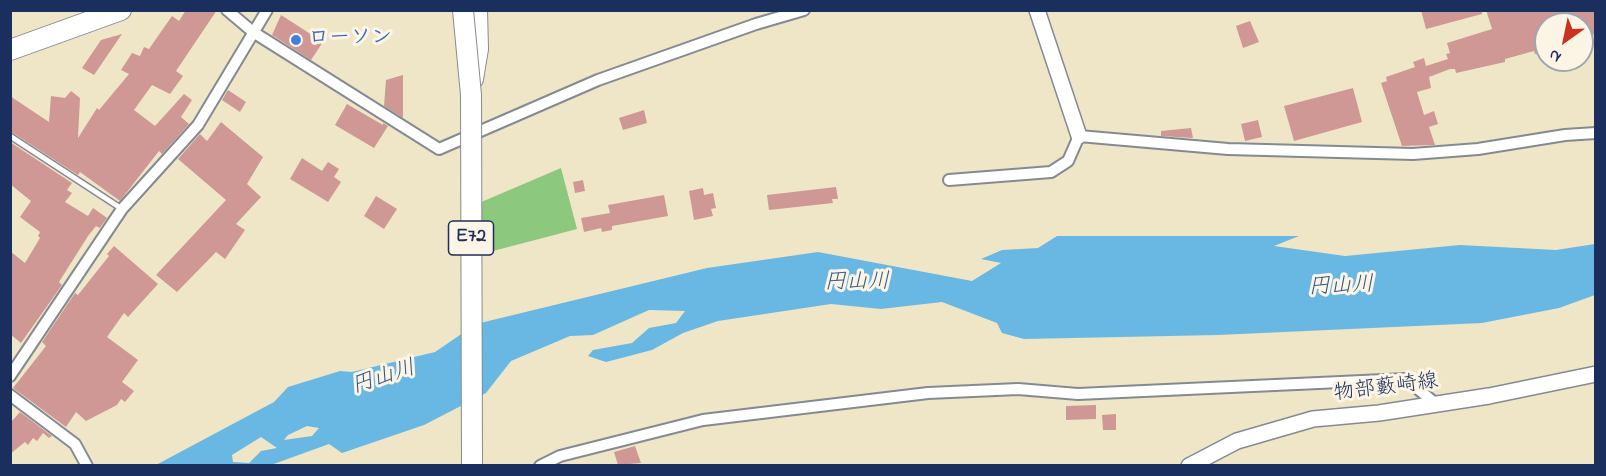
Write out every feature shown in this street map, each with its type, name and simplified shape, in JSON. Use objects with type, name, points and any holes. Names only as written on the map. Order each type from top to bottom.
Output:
[{"type":"highway","points":[[10,50],[121,10]]},
{"type":"highway","name":"E72","points":[[463,10],[471,95],[472,465]]},
{"type":"highway","points":[[471,95],[478,49],[477,10]]},
{"type":"main road","points":[[1037,10],[1079,136]]},
{"type":"main road","name":"物部藪崎線","points":[[1189,465],[1237,441],[1313,419],[1490,396],[1596,374]]},
{"type":"street","points":[[227,10],[253,32],[439,148],[598,81],[756,24],[804,10]]},
{"type":"street","points":[[10,376],[122,209],[198,126],[267,10]]},
{"type":"street","points":[[949,180],[1051,172],[1068,161],[1079,136],[1228,149],[1413,154],[1596,133]]},
{"type":"street","points":[[540,465],[560,456],[703,420],[928,393],[1018,389],[1078,394],[1406,379],[1436,404]]},
{"type":"street","points":[[10,395],[75,444],[87,465]]},
{"type":"lane","points":[[10,136],[122,209]]},
{"type":"green space","points":[[561,168],[577,229],[474,256],[472,206]]},
{"type":"water","name":"円山川","points":[[1057,236],[1299,236],[1274,246],[1345,256],[1460,245],[1556,250],[1595,244],[1595,295],[1559,308],[1482,323],[1218,335],[1024,339],[1002,333],[997,323],[942,302],[881,309],[831,304],[718,321],[683,333],[652,350],[606,362],[588,356],[593,350],[632,343],[649,328],[676,323],[685,311],[649,310],[593,335],[570,336],[511,361],[486,393],[424,425],[342,453],[329,444],[271,465],[154,466],[274,402],[288,387],[340,371],[352,372],[435,352],[476,324],[707,268],[818,252],[972,281],[1001,263],[981,259],[1002,250],[1038,248]],"holes":[[[307,426],[319,428],[312,436],[284,440],[288,435]],[[261,437],[277,448],[261,451],[249,463],[233,462],[232,455]]]},
{"type":"building","points":[[186,10],[217,10],[176,71],[183,76],[170,94],[152,85],[134,110],[155,126],[184,94],[192,100],[181,117],[189,124],[162,154],[159,151],[120,201],[80,172],[78,175],[10,131],[10,96],[49,122],[51,96],[65,98],[71,91],[80,98],[78,138],[97,108],[99,110],[129,74],[121,70],[132,53],[140,56],[144,47],[149,49],[172,16],[179,21]]},
{"type":"building","points":[[1421,10],[1482,10],[1482,14],[1426,29]]},
{"type":"building","points":[[1486,10],[1596,10],[1596,34],[1594,34],[1594,12],[1534,12],[1534,51],[1505,59],[1505,62],[1456,73],[1455,69],[1450,69],[1429,77],[1431,88],[1417,92],[1424,115],[1434,111],[1438,124],[1429,127],[1435,145],[1402,146],[1381,83],[1387,81],[1386,77],[1415,67],[1413,62],[1424,58],[1426,66],[1448,59],[1446,54],[1450,53],[1447,43],[1492,29]]},
{"type":"building","points":[[281,15],[323,42],[311,60],[272,35]]},
{"type":"building","points":[[1250,21],[1259,42],[1243,48],[1236,26]]},
{"type":"building","points":[[122,34],[94,75],[82,68],[101,40]]},
{"type":"building","points":[[403,75],[403,118],[384,106],[386,80]]},
{"type":"building","points":[[1353,88],[1362,122],[1294,141],[1284,106]]},
{"type":"building","points":[[228,90],[246,102],[240,112],[222,100]]},
{"type":"building","points":[[347,104],[388,126],[374,148],[335,125]]},
{"type":"building","points":[[644,110],[647,123],[623,130],[619,118]]},
{"type":"building","points":[[1258,120],[1262,137],[1245,141],[1241,124]]},
{"type":"building","points":[[221,122],[263,157],[247,184],[261,197],[236,224],[245,230],[225,259],[216,252],[177,292],[156,275],[226,200],[178,159],[200,134],[207,141]]},
{"type":"building","points":[[1191,128],[1193,138],[1161,136],[1161,131]]},
{"type":"building","points":[[10,142],[72,183],[67,190],[72,193],[65,202],[88,216],[93,208],[107,218],[100,228],[96,226],[88,236],[59,282],[62,285],[21,343],[10,334],[10,251],[25,263],[40,238],[38,236],[40,232],[20,217],[31,201],[10,184]]},
{"type":"building","points":[[302,158],[322,171],[328,162],[339,169],[334,177],[341,182],[328,202],[290,179]]},
{"type":"building","points":[[583,180],[585,191],[575,193],[573,182]]},
{"type":"building","points":[[836,187],[838,199],[832,199],[833,203],[769,210],[767,195]]},
{"type":"building","points":[[703,188],[704,195],[713,193],[716,208],[711,209],[713,216],[694,220],[689,191]]},
{"type":"building","points":[[664,195],[668,216],[612,226],[612,230],[602,232],[601,228],[584,232],[581,218],[610,213],[608,205]]},
{"type":"building","points":[[376,196],[397,209],[384,229],[364,216]]},
{"type":"building","points":[[114,246],[158,284],[128,317],[124,313],[107,337],[138,360],[122,382],[134,391],[125,402],[121,399],[117,405],[86,421],[76,412],[66,427],[13,388],[46,346],[42,342],[75,293],[78,295],[109,256],[107,254]]},
{"type":"building","points":[[1096,405],[1096,419],[1066,420],[1066,406]]},
{"type":"building","points":[[20,412],[52,436],[49,438],[43,433],[37,441],[33,438],[28,445],[25,442],[10,454],[10,423]]},
{"type":"building","points":[[1116,414],[1116,430],[1103,430],[1102,415]]},
{"type":"building","points":[[635,446],[641,463],[618,465],[614,452]]},
{"type":"place","name":"ローソン","points":[[296,40]]}]
